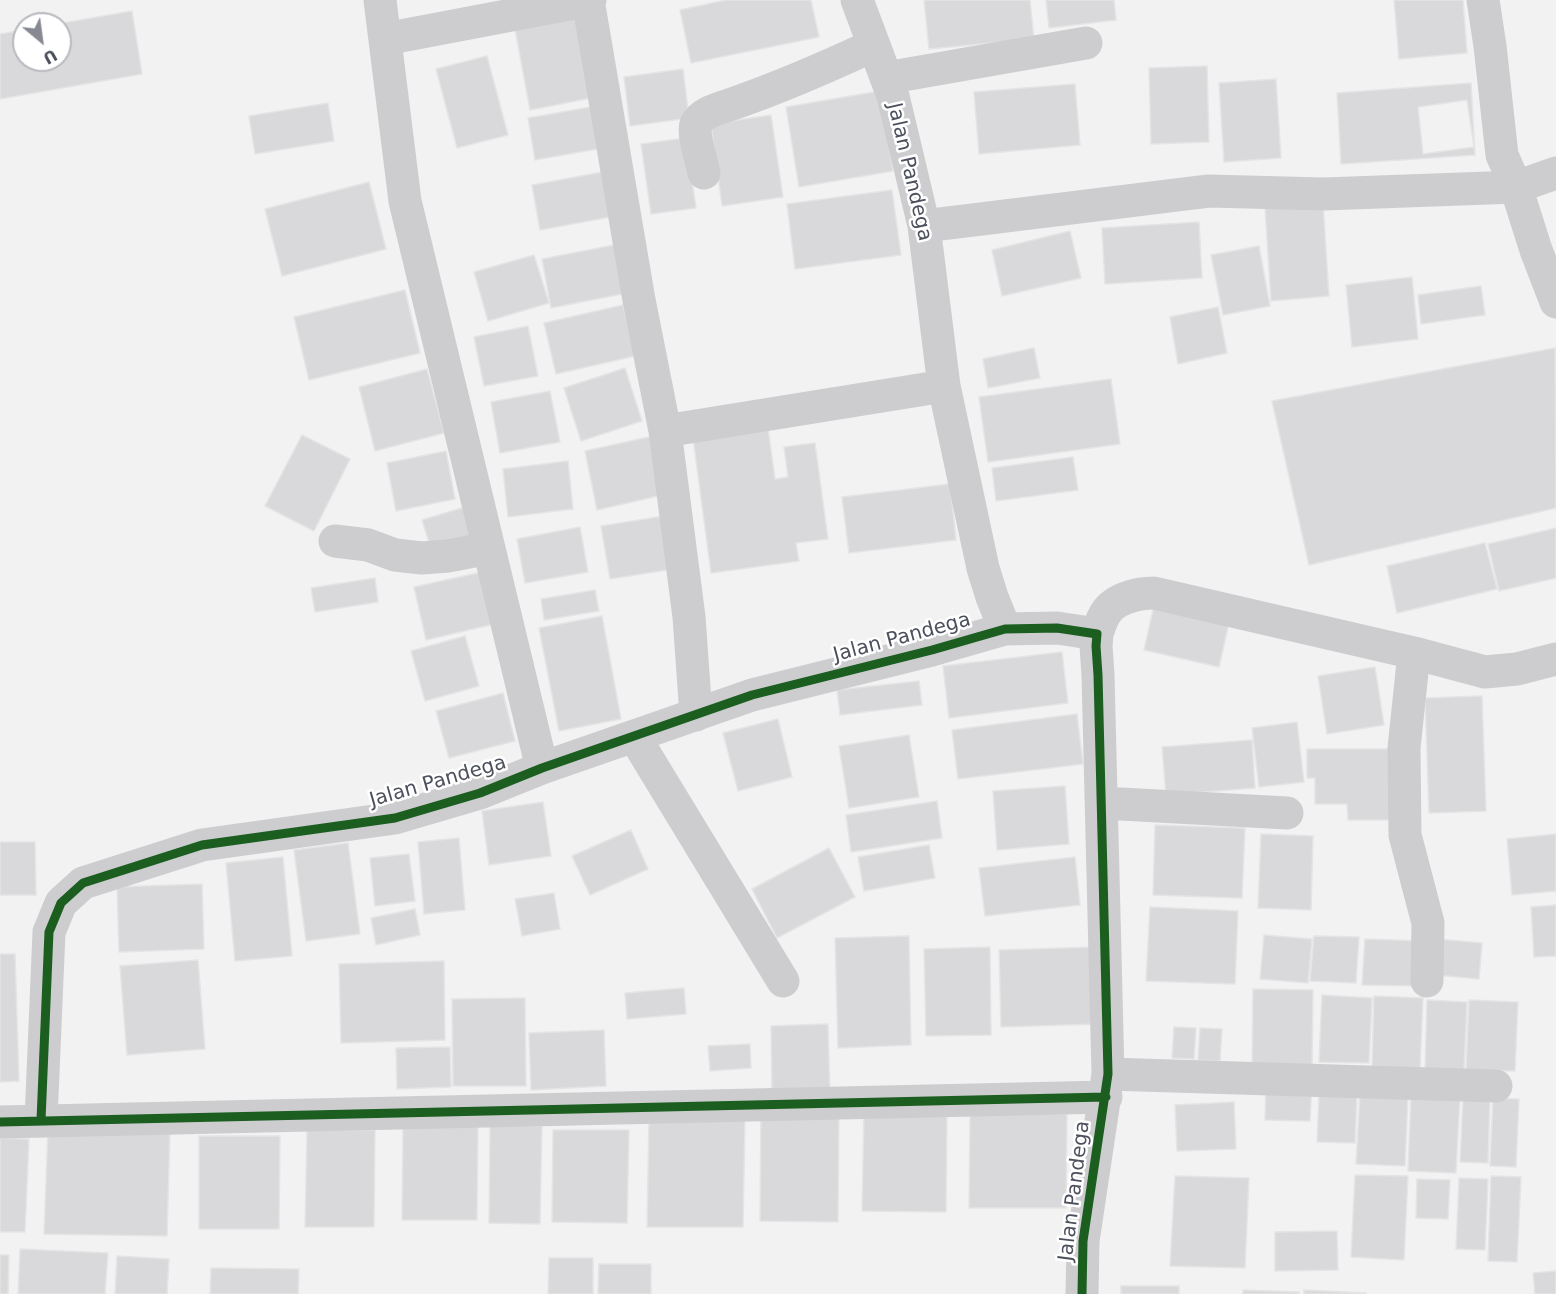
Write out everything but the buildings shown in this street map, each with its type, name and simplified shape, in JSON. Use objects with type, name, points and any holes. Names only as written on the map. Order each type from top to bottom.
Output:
[{"type":"street","points":[[380,0],[405,201],[542,768]]},
{"type":"street","points":[[385,39],[589,0],[639,300],[665,431],[689,617],[696,715]]},
{"type":"street","name":"Jalan Pandega","points":[[857,0],[893,96],[924,226],[944,386],[983,568],[1005,628]]},
{"type":"street","points":[[1483,0],[1502,156],[1516,187],[1536,250],[1556,302]]},
{"type":"street","points":[[886,78],[1086,43]]},
{"type":"street","points":[[704,173],[695,134],[695,125],[701,118],[717,109],[776,89],[874,45]]},
{"type":"street","points":[[924,226],[1209,191],[1324,194],[1516,187],[1556,173]]},
{"type":"street","points":[[665,431],[944,386]]},
{"type":"street","points":[[335,541],[368,545],[395,555],[422,558],[448,556],[489,548]]},
{"type":"street","points":[[1097,634],[1104,614],[1125,598],[1138,593],[1154,593],[1414,652],[1485,672],[1517,669],[1556,659]]},
{"type":"street","name":"Jalan Pandega","points":[[41,1120],[49,932],[61,903],[83,883],[202,845],[394,818],[480,793],[542,768],[752,695],[932,650],[1005,628],[1057,628],[1097,634],[1107,1085],[1083,1241],[1082,1294]]},
{"type":"street","points":[[1414,652],[1404,748],[1405,835],[1428,923],[1427,981]]},
{"type":"street","points":[[634,736],[783,981]]},
{"type":"street","points":[[1102,803],[1287,813]]},
{"type":"street","points":[[0,1122],[1107,1085],[1496,1086]]},
{"type":"cycle path","points":[[41,1120],[49,932],[61,903],[83,883],[202,845],[395,818],[480,793],[542,768],[752,695],[932,650],[1005,629],[1057,628],[1097,634],[1108,1074],[1083,1241],[1082,1294]]},
{"type":"cycle path","points":[[0,1122],[1106,1097]]}]
